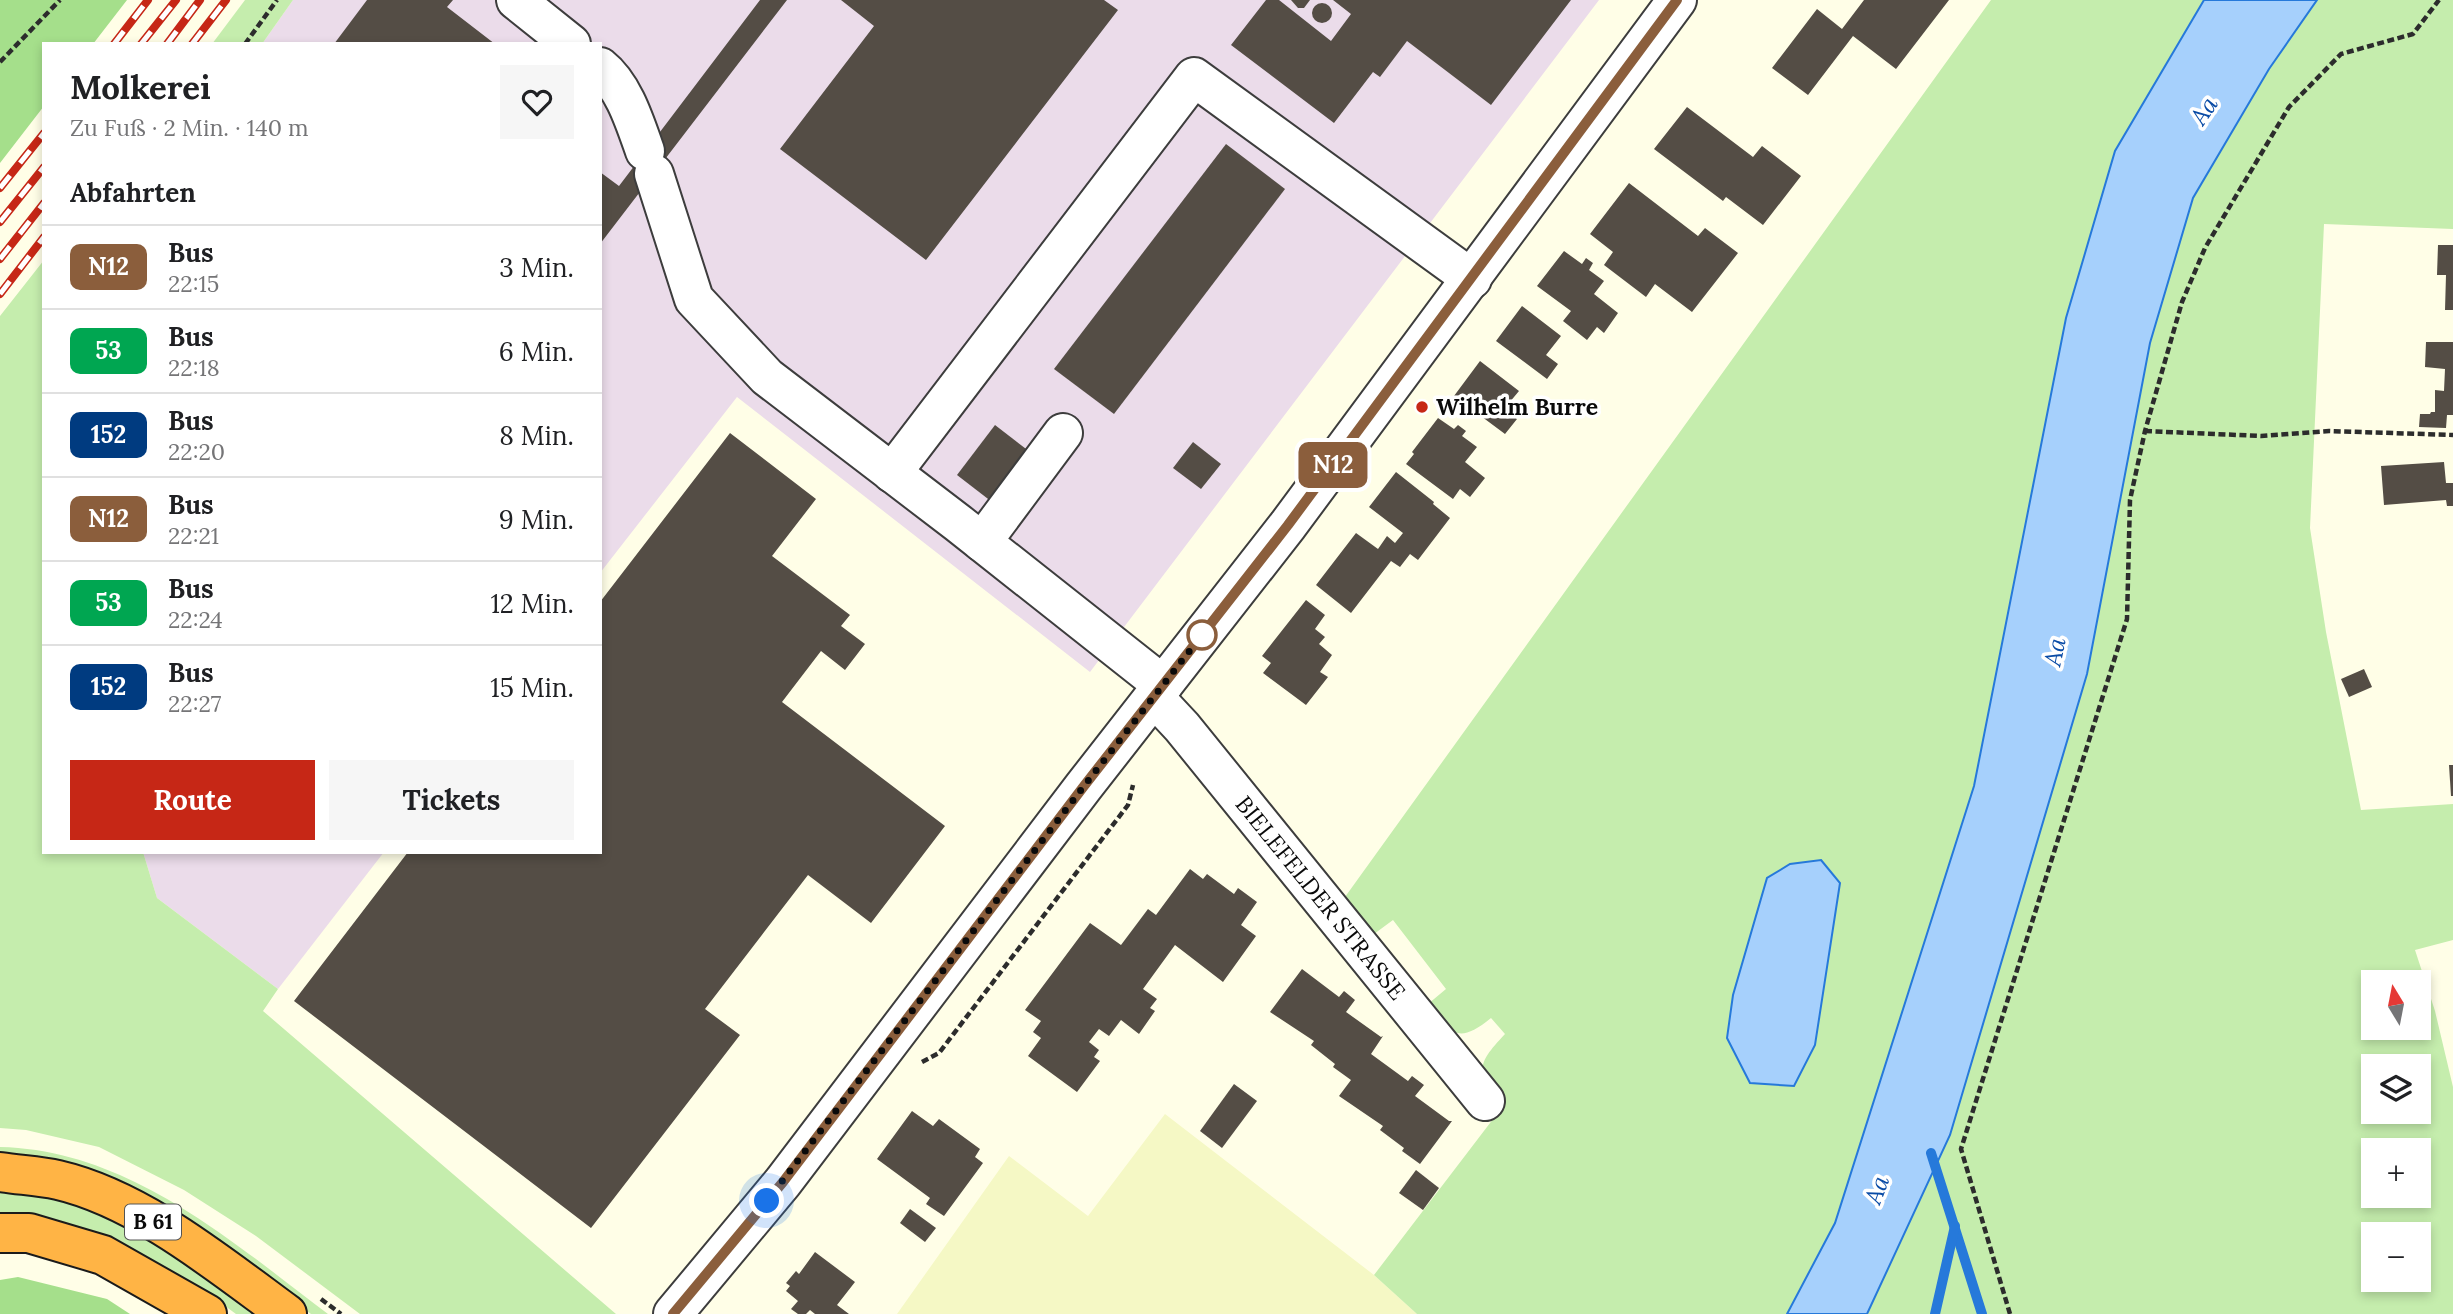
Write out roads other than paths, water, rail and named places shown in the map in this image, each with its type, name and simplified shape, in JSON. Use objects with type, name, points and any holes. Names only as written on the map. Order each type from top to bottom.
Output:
[{"type":"highway","name":"B 61","points":[[0,1172],[59,1180],[123,1203],[204,1253],[287,1314]]},
{"type":"highway","points":[[0,1233],[29,1233],[103,1255],[207,1314]]},
{"type":"street","points":[[516,0],[568,42]]},
{"type":"street","points":[[673,1314],[783,1182],[926,992],[1288,525],[1677,0]]},
{"type":"street","name":"BIELEFELDER STRASSE","points":[[602,69],[611,76],[636,125],[694,299],[767,377],[982,542],[1158,691],[1182,727],[1485,1101]]},
{"type":"street","points":[[892,472],[1194,77],[1472,279]]},
{"type":"street","points":[[982,542],[1063,433]]},
{"type":"water","name":"Aa","points":[[2204,0],[2317,0],[2269,69],[2193,198],[2150,343],[2087,674],[1950,1135],[1867,1314],[1787,1314],[1835,1223],[1974,786],[2066,318],[2115,151]]},
{"type":"water","points":[[1821,860],[1840,883],[1815,1045],[1794,1086],[1750,1083],[1727,1038],[1733,995],[1767,878],[1790,864]]},
{"type":"waterway","points":[[1931,1153],[1982,1314]]},
{"type":"waterway","points":[[1935,1314],[1955,1226]]},
{"type":"railway","points":[[116,42],[148,0]]},
{"type":"railway","points":[[143,42],[176,0]]},
{"type":"railway","points":[[168,42],[200,0]]},
{"type":"railway","points":[[194,42],[226,0]]},
{"type":"railway","points":[[0,188],[42,136]]},
{"type":"railway","points":[[0,222],[42,170]]},
{"type":"railway","points":[[0,259],[42,206]]},
{"type":"railway","points":[[0,294],[42,240]]},
{"type":"place","name":"Wilhelm Burre","points":[[1422,407]]}]
